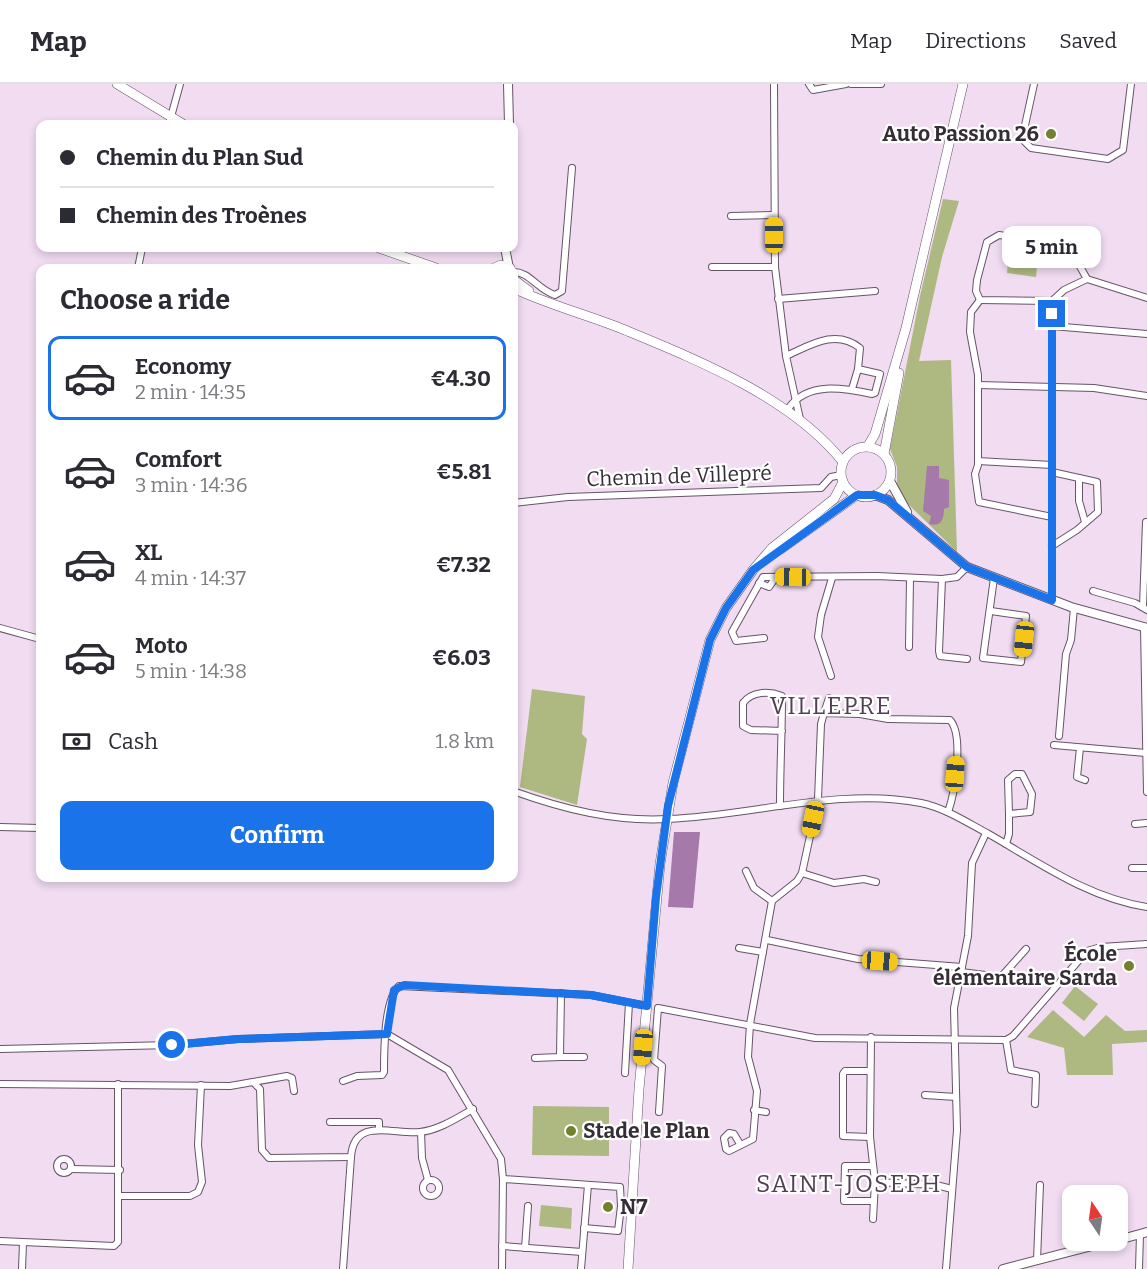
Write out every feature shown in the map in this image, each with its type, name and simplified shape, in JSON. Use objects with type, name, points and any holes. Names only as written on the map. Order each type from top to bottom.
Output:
[{"type":"main road","points":[[117,84],[169,120]]},
{"type":"main road","points":[[868,446],[879,423],[906,328],[963,84]]},
{"type":"main road","points":[[390,252],[425,264]]},
{"type":"main road","points":[[518,283],[543,301]]},
{"type":"main road","points":[[518,290],[624,330],[730,378],[788,409],[826,441],[850,452]]},
{"type":"main road","points":[[884,454],[906,328]]},
{"type":"main road","points":[[800,419],[843,462]]},
{"type":"main road","points":[[628,1269],[656,897],[666,819],[710,640],[726,608],[753,570],[772,548],[834,499],[842,478],[843,462],[850,452],[868,446],[884,454],[891,466],[890,481],[875,495],[857,495],[753,570]]},
{"type":"main road","points":[[842,478],[857,495]]},
{"type":"street","points":[[170,120],[180,84]]},
{"type":"street","points":[[508,84],[509,120]]},
{"type":"street","points":[[774,84],[774,267],[786,356],[800,419]]},
{"type":"street","points":[[809,84],[813,90],[846,84]]},
{"type":"street","points":[[851,84],[881,84]]},
{"type":"street","points":[[1034,84],[1024,130],[1024,141],[1031,148],[1108,159],[1122,150],[1131,84]]},
{"type":"street","points":[[518,271],[524,273],[545,292],[555,295],[562,291],[572,168]]},
{"type":"street","points":[[731,216],[774,215]]},
{"type":"street","points":[[980,300],[976,291],[977,280],[987,242],[999,235],[1068,245],[1087,279]]},
{"type":"street","points":[[712,267],[774,267]]},
{"type":"street","points":[[980,300],[1052,301],[1064,290],[1087,279],[1147,298]]},
{"type":"street","points":[[778,299],[874,291]]},
{"type":"street","points":[[980,300],[970,312],[972,349],[978,386],[978,461],[975,474],[979,502],[1052,517]]},
{"type":"street","points":[[1052,301],[1052,600]]},
{"type":"street","points":[[1052,326],[1147,334]]},
{"type":"street","points":[[786,356],[816,341],[844,340],[860,348],[862,354],[852,388]]},
{"type":"street","points":[[788,409],[795,397],[819,390],[852,388],[875,393],[880,374],[858,369]]},
{"type":"street","points":[[978,386],[1090,389],[1147,396]]},
{"type":"street","points":[[978,461],[1052,469],[1097,482],[1098,512],[1052,546]]},
{"type":"street","name":"Chemin de Villepré","points":[[518,502],[568,497],[821,488],[831,477],[842,478]]},
{"type":"street","points":[[1079,477],[1079,501],[1085,522]]},
{"type":"street","points":[[890,481],[895,494],[912,520]]},
{"type":"street","points":[[875,495],[888,500],[967,567],[1074,608],[1146,628],[1147,792]]},
{"type":"street","points":[[1093,591],[1113,595],[1145,609],[1146,522]]},
{"type":"street","points":[[764,638],[736,640],[732,636],[763,577],[942,579],[957,577],[967,567]]},
{"type":"street","points":[[759,583],[770,587],[776,577]]},
{"type":"street","points":[[831,675],[818,637],[821,615],[832,578]]},
{"type":"street","points":[[909,647],[910,578]]},
{"type":"street","points":[[991,611],[1026,616],[1021,662],[983,658],[994,578]]},
{"type":"street","points":[[942,579],[940,656],[967,659]]},
{"type":"street","points":[[1059,736],[1066,654],[1071,640],[1074,608]]},
{"type":"street","points":[[0,628],[36,638]]},
{"type":"street","points":[[780,806],[782,731],[782,696],[775,693],[753,694],[747,697],[743,703],[743,726],[751,730],[782,731]]},
{"type":"street","points":[[740,1144],[753,1139],[757,1092],[748,1057],[750,1024],[767,940],[772,901],[802,873],[817,802],[821,724],[828,698]]},
{"type":"street","points":[[824,713],[860,714],[888,719],[950,720],[957,732],[954,788],[948,812]]},
{"type":"street","points":[[1054,745],[1146,753]]},
{"type":"street","points":[[1080,748],[1077,777],[1085,780]]},
{"type":"street","points":[[1006,844],[1009,834],[1008,780],[1015,774],[1022,774],[1032,794],[1030,812],[1009,814]]},
{"type":"street","points":[[518,793],[583,813],[666,819],[817,802],[900,800],[923,804],[948,812],[1083,886],[1116,900],[1147,907]]},
{"type":"street","points":[[1135,824],[1147,823]]},
{"type":"street","points":[[0,827],[36,828]]},
{"type":"street","points":[[946,1269],[956,1097],[954,1008],[968,936],[972,863],[986,832]]},
{"type":"street","points":[[1132,868],[1147,868]]},
{"type":"street","points":[[746,871],[754,888],[772,901]]},
{"type":"street","points":[[802,873],[834,882],[864,879],[876,882]]},
{"type":"street","points":[[767,940],[839,957],[962,969],[1001,977],[1026,949]]},
{"type":"street","points":[[659,1112],[662,1066],[654,1060],[658,1008],[815,1038],[871,1037],[922,1041],[955,1038],[1006,1040],[1013,1036],[1087,951],[1101,947],[1147,944]]},
{"type":"street","points":[[739,948],[763,952]]},
{"type":"street","points":[[343,1081],[357,1076],[382,1075],[384,1072],[383,1047],[391,1001],[399,986],[591,995],[647,1006]]},
{"type":"street","points":[[560,1057],[561,993]]},
{"type":"street","points":[[625,1073],[628,1003]]},
{"type":"street","points":[[0,1049],[161,1045],[238,1039],[387,1034],[448,1070],[501,1159],[503,1179],[502,1269]]},
{"type":"street","points":[[871,1037],[870,1137],[875,1182],[873,1219]]},
{"type":"street","points":[[1006,1040],[1011,1070],[1036,1075],[1035,1104]]},
{"type":"street","points":[[535,1058],[584,1057]]},
{"type":"street","points":[[870,1071],[850,1070],[843,1074],[843,1136],[870,1137]]},
{"type":"street","points":[[0,1084],[230,1086],[287,1076],[292,1078],[294,1090]]},
{"type":"street","points":[[253,1082],[260,1089],[262,1150],[265,1155],[269,1158],[351,1157]]},
{"type":"street","points":[[0,1241],[114,1246],[118,1242],[120,1170],[118,1084]]},
{"type":"street","points":[[118,1196],[190,1196],[198,1191],[202,1182],[198,1146],[201,1085]]},
{"type":"street","points":[[924,1095],[956,1097]]},
{"type":"street","points":[[343,1269],[351,1147],[356,1139],[363,1133],[379,1130],[421,1132],[443,1125],[473,1109]]},
{"type":"street","points":[[754,1110],[766,1112]]},
{"type":"street","points":[[330,1122],[379,1122],[379,1130]]},
{"type":"street","points":[[421,1132],[422,1158],[428,1180]]},
{"type":"street","points":[[873,1166],[845,1166],[844,1201],[873,1201]]},
{"type":"street","points":[[71,1168],[120,1170]]},
{"type":"street","points":[[503,1179],[620,1187],[620,1228],[618,1231],[584,1228]]},
{"type":"street","points":[[875,1182],[936,1185],[952,1189]]},
{"type":"street","points":[[581,1269],[588,1185]]},
{"type":"street","points":[[1037,1260],[1040,1185]]},
{"type":"street","points":[[525,1248],[528,1206]]},
{"type":"street","points":[[1128,1237],[1144,1233],[1139,1269]]},
{"type":"street","points":[[22,1269],[23,1243]]},
{"type":"street","points":[[502,1246],[582,1252]]},
{"type":"street","points":[[1003,1269],[1073,1251]]},
{"type":"green space","points":[[943,199],[959,201],[942,257],[919,361],[951,360],[957,552],[904,500],[897,485],[897,467],[890,449],[920,296]]},
{"type":"green space","points":[[1008,261],[1037,266],[1036,277],[1007,273]]},
{"type":"green space","points":[[532,689],[585,696],[582,734],[587,739],[577,805],[520,787]]},
{"type":"green space","points":[[1075,986],[1098,1004],[1084,1021],[1062,1003]]},
{"type":"green space","points":[[1053,1010],[1084,1037],[1106,1015],[1125,1031],[1147,1030],[1147,1042],[1112,1044],[1113,1075],[1067,1075],[1064,1048],[1027,1037]]},
{"type":"green space","name":"Stade le Plan","points":[[533,1106],[609,1107],[609,1156],[532,1155]]},
{"type":"green space","points":[[541,1205],[572,1208],[571,1229],[539,1226]]},
{"type":"shaded area","points":[[927,466],[939,466],[939,478],[949,480],[949,507],[944,509],[942,520],[936,525],[929,524],[931,516],[923,511]]},
{"type":"shaded area","points":[[674,832],[700,832],[693,908],[668,907]]},
{"type":"place","name":"Auto Passion 26","points":[[1051,134]]},
{"type":"place","name":"École élémentaire Sarda","points":[[1129,966]]},
{"type":"place","name":"Stade le Plan","points":[[571,1131]]},
{"type":"place","name":"N7","points":[[608,1207]]},
{"type":"district","name":"VILLEPRE","points":[[831,706]]},
{"type":"district","name":"SAINT-JOSEPH","points":[[849,1184]]},
{"type":"route","points":[[172,1045],[238,1039],[380,1036],[387,1034],[394,990],[404,985],[591,995],[647,1006],[658,880],[673,783],[710,640],[726,608],[753,570],[857,495],[863,497],[875,495],[888,500],[967,567],[1052,600],[1052,314]]}]
